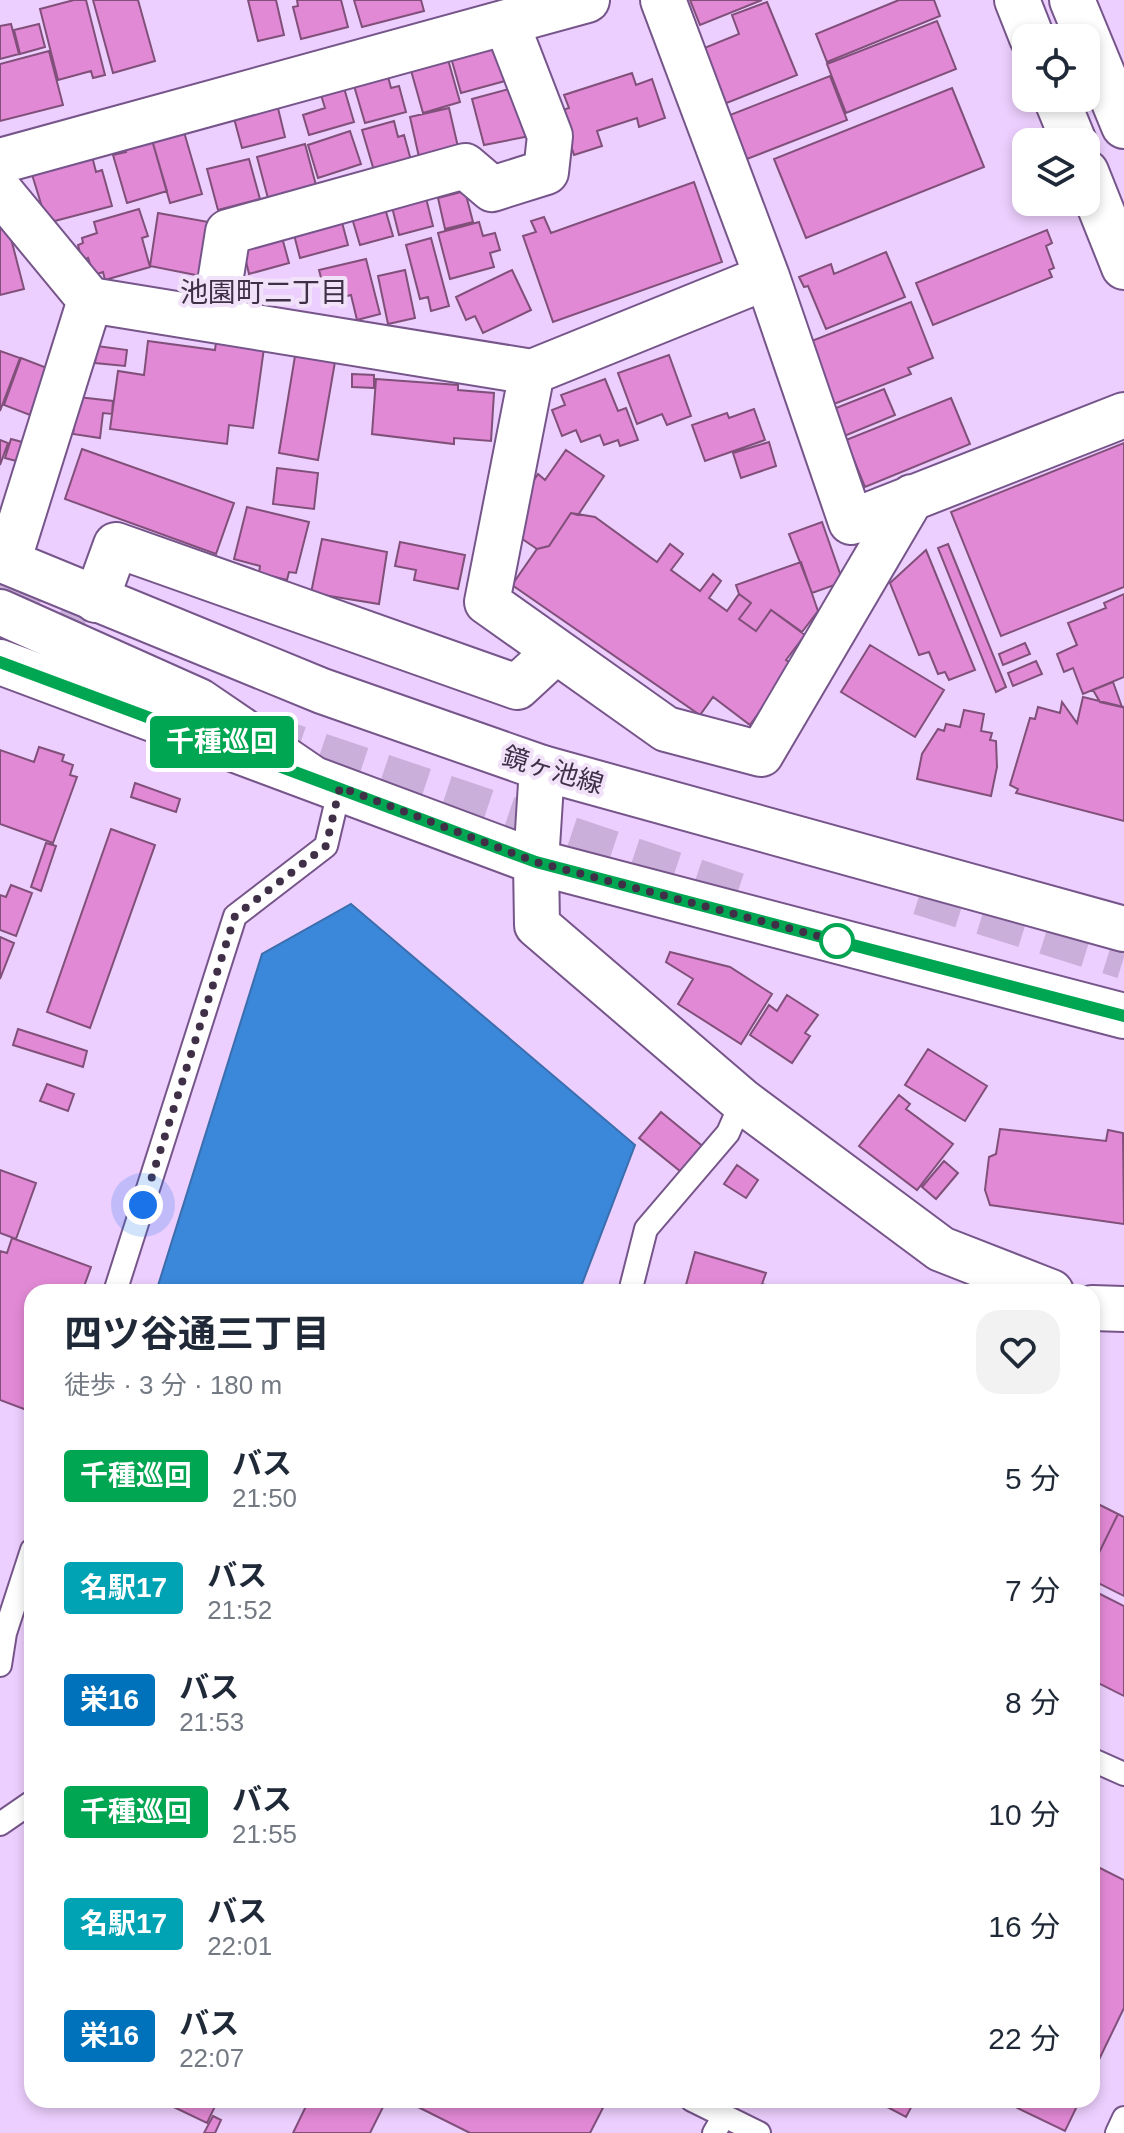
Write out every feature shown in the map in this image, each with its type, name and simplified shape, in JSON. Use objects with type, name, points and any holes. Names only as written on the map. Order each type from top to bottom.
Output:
[{"type":"main road","points":[[0,161],[587,0]]},
{"type":"main road","points":[[663,0],[767,277],[851,522],[1124,415]]},
{"type":"main road","points":[[1017,0],[1026,24]]},
{"type":"main road","points":[[1072,0],[1124,126]]},
{"type":"main road","points":[[214,320],[228,232],[465,166],[492,189],[546,172],[550,136],[506,22]]},
{"type":"main road","points":[[0,191],[90,300],[532,372],[767,277]]},
{"type":"main road","points":[[1100,207],[1124,267]]},
{"type":"main road","points":[[4,561],[90,300]]},
{"type":"main road","points":[[532,372],[487,602],[666,729],[761,754],[912,497]]},
{"type":"main road","points":[[96,600],[116,545],[517,687],[556,651]]},
{"type":"main road","name":"鏡ヶ池線","points":[[4,561],[322,691],[542,768],[1124,929]]},
{"type":"main road","points":[[0,612],[199,701],[324,782]]},
{"type":"main road","points":[[0,662],[536,862],[1124,1016]]},
{"type":"main road","points":[[542,768],[536,862],[537,925],[742,1101],[941,1249],[1031,1284]]},
{"type":"main road","points":[[1100,1308],[1124,1309]]},
{"type":"lane","points":[[118,1284],[235,916],[326,846],[324,782]]},
{"type":"lane","points":[[632,1284],[646,1229],[728,1133],[742,1101]]},
{"type":"lane","points":[[0,1665],[5,1633],[24,1575]]},
{"type":"lane","points":[[1100,1763],[1124,1774]]},
{"type":"lane","points":[[0,1824],[24,1808]]},
{"type":"lane","points":[[701,2108],[719,2124],[759,2133]]},
{"type":"lane","points":[[1117,2133],[1124,2118]]},
{"type":"water","points":[[351,904],[635,1145],[582,1284],[159,1284],[262,954]]},
{"type":"building","points":[[86,0],[105,75],[93,78],[91,71],[58,80],[40,9]]},
{"type":"building","points":[[93,0],[138,0],[155,61],[113,73]]},
{"type":"building","points":[[248,0],[276,0],[284,35],[258,41]]},
{"type":"building","points":[[297,0],[341,0],[348,27],[301,39],[293,7],[298,6]]},
{"type":"building","points":[[354,0],[421,0],[424,11],[362,27]]},
{"type":"building","points":[[690,0],[762,0],[700,25]]},
{"type":"building","points":[[899,0],[934,0],[940,16],[827,62],[816,34]]},
{"type":"building","points":[[767,2],[797,75],[719,106],[697,51],[739,34],[732,15]]},
{"type":"building","points":[[937,21],[956,69],[846,113],[827,64]]},
{"type":"building","points":[[11,24],[19,54],[0,59],[0,26]]},
{"type":"building","points":[[39,24],[45,47],[20,54],[14,30]]},
{"type":"building","points":[[494,42],[505,81],[461,93],[450,54]]},
{"type":"building","points":[[49,51],[63,105],[0,121],[0,64]]},
{"type":"building","points":[[447,56],[460,102],[423,113],[410,67]]},
{"type":"building","points":[[386,69],[391,88],[399,86],[406,112],[365,123],[352,79]]},
{"type":"building","points":[[632,73],[636,85],[652,79],[665,118],[639,127],[637,118],[597,131],[602,146],[574,155],[560,111],[569,108],[564,95]]},
{"type":"building","points":[[830,76],[847,120],[747,159],[730,115]]},
{"type":"building","points":[[344,88],[354,122],[309,135],[303,115],[325,108],[321,95]]},
{"type":"building","points":[[513,88],[530,136],[484,145],[472,99]]},
{"type":"building","points":[[952,88],[984,167],[806,238],[774,159]]},
{"type":"building","points":[[276,100],[285,137],[242,148],[232,111]]},
{"type":"building","points":[[449,108],[458,147],[419,157],[410,117]]},
{"type":"building","points":[[394,121],[398,137],[404,135],[412,164],[375,174],[362,130]]},
{"type":"building","points":[[350,131],[361,164],[318,178],[308,145]]},
{"type":"building","points":[[184,132],[202,194],[170,203],[152,140]]},
{"type":"building","points":[[122,140],[152,140],[167,191],[127,203],[113,155],[126,152]]},
{"type":"building","points":[[305,144],[317,189],[269,202],[257,157]]},
{"type":"building","points":[[91,152],[96,172],[102,170],[112,206],[47,223],[30,168]]},
{"type":"building","points":[[249,159],[260,199],[218,210],[207,169]]},
{"type":"building","points":[[694,182],[722,262],[553,322],[523,236],[536,232],[531,221],[544,217],[551,233]]},
{"type":"building","points":[[465,191],[473,222],[445,229],[438,198]]},
{"type":"building","points":[[425,194],[433,226],[399,235],[391,203]]},
{"type":"building","points":[[382,198],[393,236],[360,245],[349,208]]},
{"type":"building","points":[[139,209],[148,236],[142,238],[150,267],[105,280],[103,272],[94,275],[88,258],[82,261],[78,245],[83,243],[82,238],[97,233],[94,222]]},
{"type":"building","points":[[339,211],[348,245],[300,258],[291,223]]},
{"type":"building","points":[[158,213],[214,223],[206,277],[150,266]]},
{"type":"building","points":[[479,222],[483,236],[495,233],[500,250],[490,253],[494,267],[450,279],[438,233]]},
{"type":"building","points":[[7,223],[24,289],[0,295],[0,225]]},
{"type":"building","points":[[280,230],[289,263],[249,274],[241,240]]},
{"type":"building","points":[[1047,230],[1052,243],[1046,246],[1054,268],[1049,270],[1052,277],[933,325],[916,283]]},
{"type":"building","points":[[431,238],[449,306],[431,311],[428,297],[420,299],[406,245]]},
{"type":"building","points":[[886,252],[905,297],[826,329],[808,286],[804,287],[799,277],[831,264],[834,274]]},
{"type":"building","points":[[366,259],[380,314],[357,320],[351,295],[327,301],[319,270]]},
{"type":"building","points":[[405,270],[415,318],[388,324],[378,276]]},
{"type":"building","points":[[512,270],[531,310],[483,333],[475,316],[466,320],[456,297]]},
{"type":"building","points":[[911,302],[933,358],[908,368],[911,374],[834,404],[809,342]]},
{"type":"building","points":[[148,341],[215,350],[216,342],[264,348],[253,428],[229,425],[227,444],[110,429],[118,371],[144,375]]},
{"type":"building","points":[[97,346],[127,350],[125,366],[95,363]]},
{"type":"building","points":[[296,350],[336,356],[318,460],[279,453]]},
{"type":"building","points":[[0,351],[20,358],[0,411]]},
{"type":"building","points":[[669,355],[691,416],[667,425],[662,414],[637,424],[618,373]]},
{"type":"building","points":[[21,358],[47,368],[30,415],[4,405]]},
{"type":"building","points":[[352,374],[374,375],[374,388],[352,387]]},
{"type":"building","points":[[376,379],[458,385],[458,390],[494,393],[491,441],[454,438],[454,444],[372,434]]},
{"type":"building","points":[[605,379],[618,411],[626,408],[638,440],[620,446],[618,440],[604,445],[600,435],[581,442],[576,430],[562,436],[552,410],[565,405],[561,395]]},
{"type":"building","points":[[884,389],[895,415],[842,437],[831,410]]},
{"type":"building","points":[[78,397],[113,401],[112,414],[103,413],[100,438],[73,434]]},
{"type":"building","points":[[951,398],[970,444],[865,487],[846,440]]},
{"type":"building","points":[[754,409],[765,440],[705,461],[692,425],[727,413],[729,418]]},
{"type":"building","points":[[11,439],[26,443],[20,462],[5,458]]},
{"type":"building","points":[[0,440],[8,443],[0,465]]},
{"type":"building","points":[[769,442],[776,466],[741,478],[733,453]]},
{"type":"building","points":[[1124,443],[1124,587],[1001,636],[951,512]]},
{"type":"building","points":[[82,449],[234,503],[216,554],[65,499]]},
{"type":"building","points":[[566,450],[604,476],[578,515],[571,513],[549,546],[537,549],[515,534],[521,499],[538,474],[545,480]]},
{"type":"building","points":[[277,468],[318,473],[314,509],[273,504]]},
{"type":"building","points":[[247,507],[309,522],[296,573],[289,572],[287,580],[259,573],[260,566],[234,559]]},
{"type":"building","points":[[571,513],[595,517],[657,562],[670,544],[683,554],[671,570],[700,591],[713,574],[721,581],[709,598],[727,611],[739,594],[751,603],[739,619],[756,631],[771,610],[805,635],[786,660],[793,665],[750,725],[713,697],[700,715],[512,585],[537,549],[549,546]]},
{"type":"building","points":[[822,522],[843,582],[812,593],[789,534]]},
{"type":"building","points":[[322,539],[387,552],[379,604],[311,593]]},
{"type":"building","points":[[400,542],[465,555],[458,589],[414,580],[416,570],[395,566]]},
{"type":"building","points":[[948,544],[1006,687],[996,692],[938,548]]},
{"type":"building","points":[[926,550],[975,670],[949,680],[945,672],[938,674],[929,652],[919,655],[890,583]]},
{"type":"building","points":[[801,562],[818,611],[802,632],[771,610],[756,631],[739,619],[751,603],[739,594],[736,585]]},
{"type":"building","points":[[1124,594],[1124,677],[1083,694],[1073,668],[1064,672],[1057,654],[1077,645],[1068,623],[1106,608],[1104,603]]},
{"type":"building","points":[[1025,643],[1030,654],[1003,665],[999,654]]},
{"type":"building","points":[[870,645],[944,690],[915,737],[841,692]]},
{"type":"building","points":[[1036,661],[1042,674],[1013,686],[1008,673]]},
{"type":"building","points":[[1113,682],[1122,707],[1100,702],[1093,690]]},
{"type":"building","points":[[1083,697],[1124,707],[1124,821],[1016,793],[1018,789],[1010,785],[1030,718],[1035,719],[1038,707],[1060,713],[1062,702],[1077,723]]},
{"type":"building","points":[[964,710],[984,714],[981,731],[992,733],[990,740],[996,741],[997,767],[991,796],[917,779],[922,754],[938,729],[944,731],[946,724],[960,727]]},
{"type":"building","points":[[39,747],[64,755],[62,761],[73,765],[70,775],[77,777],[53,843],[0,824],[0,750],[34,762]]},
{"type":"building","points":[[135,783],[180,799],[176,812],[131,797]]},
{"type":"building","points":[[111,829],[155,845],[90,1028],[47,1012]]},
{"type":"building","points":[[46,843],[56,846],[41,891],[31,887]]},
{"type":"building","points":[[11,885],[32,893],[16,936],[0,930],[0,895],[6,897]]},
{"type":"building","points":[[0,937],[14,943],[0,979]]},
{"type":"building","points":[[670,952],[730,967],[772,994],[741,1044],[678,1004],[693,979],[666,962]]},
{"type":"building","points":[[787,995],[818,1015],[805,1033],[810,1036],[792,1063],[750,1035],[769,1005],[777,1011]]},
{"type":"building","points":[[18,1029],[87,1051],[83,1067],[13,1045]]},
{"type":"building","points":[[928,1049],[987,1086],[965,1121],[905,1085]]},
{"type":"building","points":[[47,1084],[74,1094],[68,1111],[40,1101]]},
{"type":"building","points":[[899,1095],[910,1104],[906,1109],[953,1144],[917,1190],[859,1146]]},
{"type":"building","points":[[661,1112],[706,1149],[685,1175],[639,1138]]},
{"type":"building","points":[[1000,1129],[1106,1141],[1108,1130],[1123,1133],[1124,1224],[990,1205],[985,1190],[989,1157],[996,1154]]},
{"type":"building","points":[[944,1161],[958,1173],[936,1199],[922,1187]]},
{"type":"building","points":[[737,1165],[758,1180],[746,1198],[724,1184]]},
{"type":"building","points":[[0,1170],[36,1183],[16,1239],[0,1233]]},
{"type":"building","points":[[12,1238],[91,1267],[85,1284],[24,1284],[24,1409],[0,1400],[0,1251],[7,1253]]},
{"type":"building","points":[[695,1252],[766,1273],[762,1284],[686,1284]]},
{"type":"building","points":[[1100,1505],[1118,1514],[1100,1551]]},
{"type":"building","points":[[1118,1514],[1124,1517],[1124,1596],[1100,1584],[1100,1551]]},
{"type":"building","points":[[1100,1594],[1124,1606],[1124,1696],[1100,1684]]},
{"type":"building","points":[[1100,1868],[1124,1880],[1124,2008],[1100,2058]]},
{"type":"building","points":[[176,2108],[214,2108],[207,2123]]},
{"type":"building","points":[[305,2108],[382,2108],[370,2133],[293,2133]]},
{"type":"building","points":[[420,2108],[603,2108],[590,2133],[470,2133]]},
{"type":"building","points":[[889,2108],[911,2108],[906,2117]]},
{"type":"building","points":[[1018,2108],[1076,2108],[1065,2131]]},
{"type":"building","points":[[213,2116],[221,2120],[215,2133],[204,2133]]},
{"type":"tunnel","points":[[0,585],[88,616]]},
{"type":"tunnel","points":[[257,734],[753,900]]},
{"type":"tunnel","points":[[920,893],[1124,957]]},
{"type":"bus line","name":"千種巡回","points":[[0,662],[132,708],[536,862],[1124,1016]]},
{"type":"district","name":"池園町二丁目","points":[[264,292]]},
{"type":"route","points":[[143,1205],[235,916],[326,846],[340,787],[536,862],[849,944],[837,941]]}]
